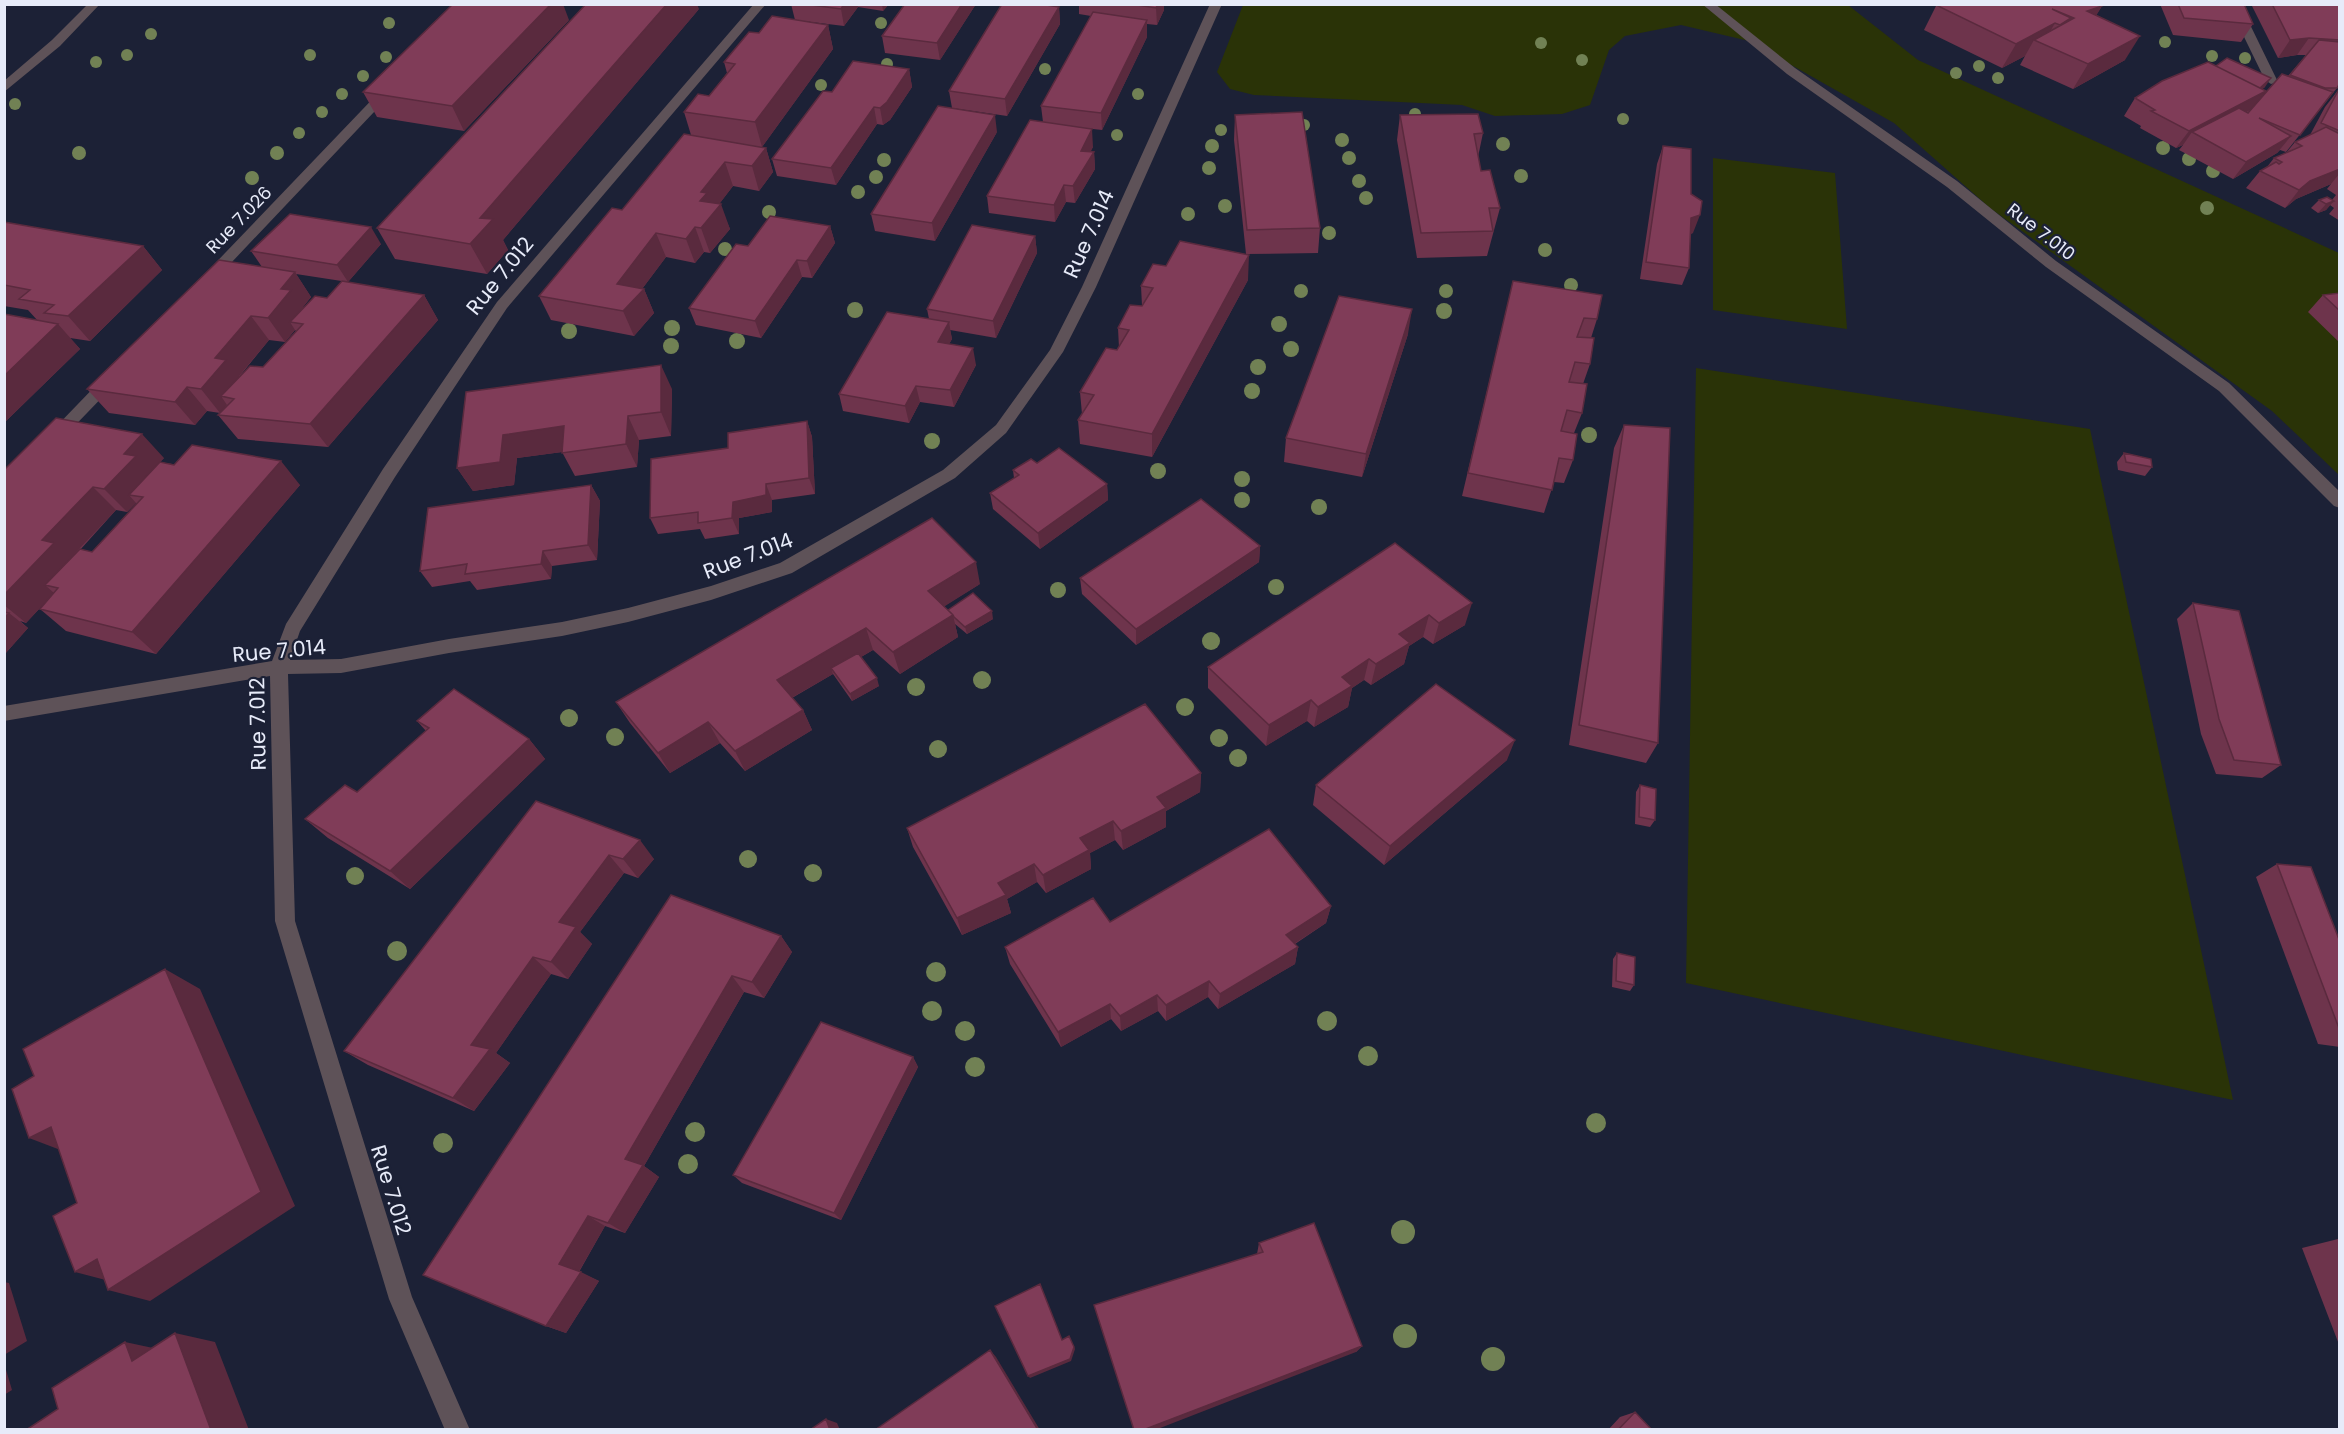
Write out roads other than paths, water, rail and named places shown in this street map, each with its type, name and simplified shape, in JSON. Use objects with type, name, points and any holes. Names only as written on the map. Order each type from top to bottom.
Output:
[{"type":"street","points":[[4,88],[56,43],[95,4]]},
{"type":"street","name":"Rue 7.012","points":[[458,1430],[401,1299],[285,921],[279,668],[292,629],[389,473],[502,305],[761,4]]},
{"type":"street","name":"Rue 7.014","points":[[4,714],[279,668],[341,666],[448,646],[562,629],[628,615],[711,593],[786,568],[871,522],[949,474],[1001,429],[1056,352],[1089,287],[1216,4]]},
{"type":"street","name":"Rue 7.010","points":[[1707,4],[1791,71],[1952,184],[2051,264],[2223,387],[2340,502]]},
{"type":"street","points":[[2234,4],[2271,80]]},
{"type":"street","name":"Rue 7.026","points":[[195,292],[396,83]]},
{"type":"street","points":[[46,446],[121,369]]}]
